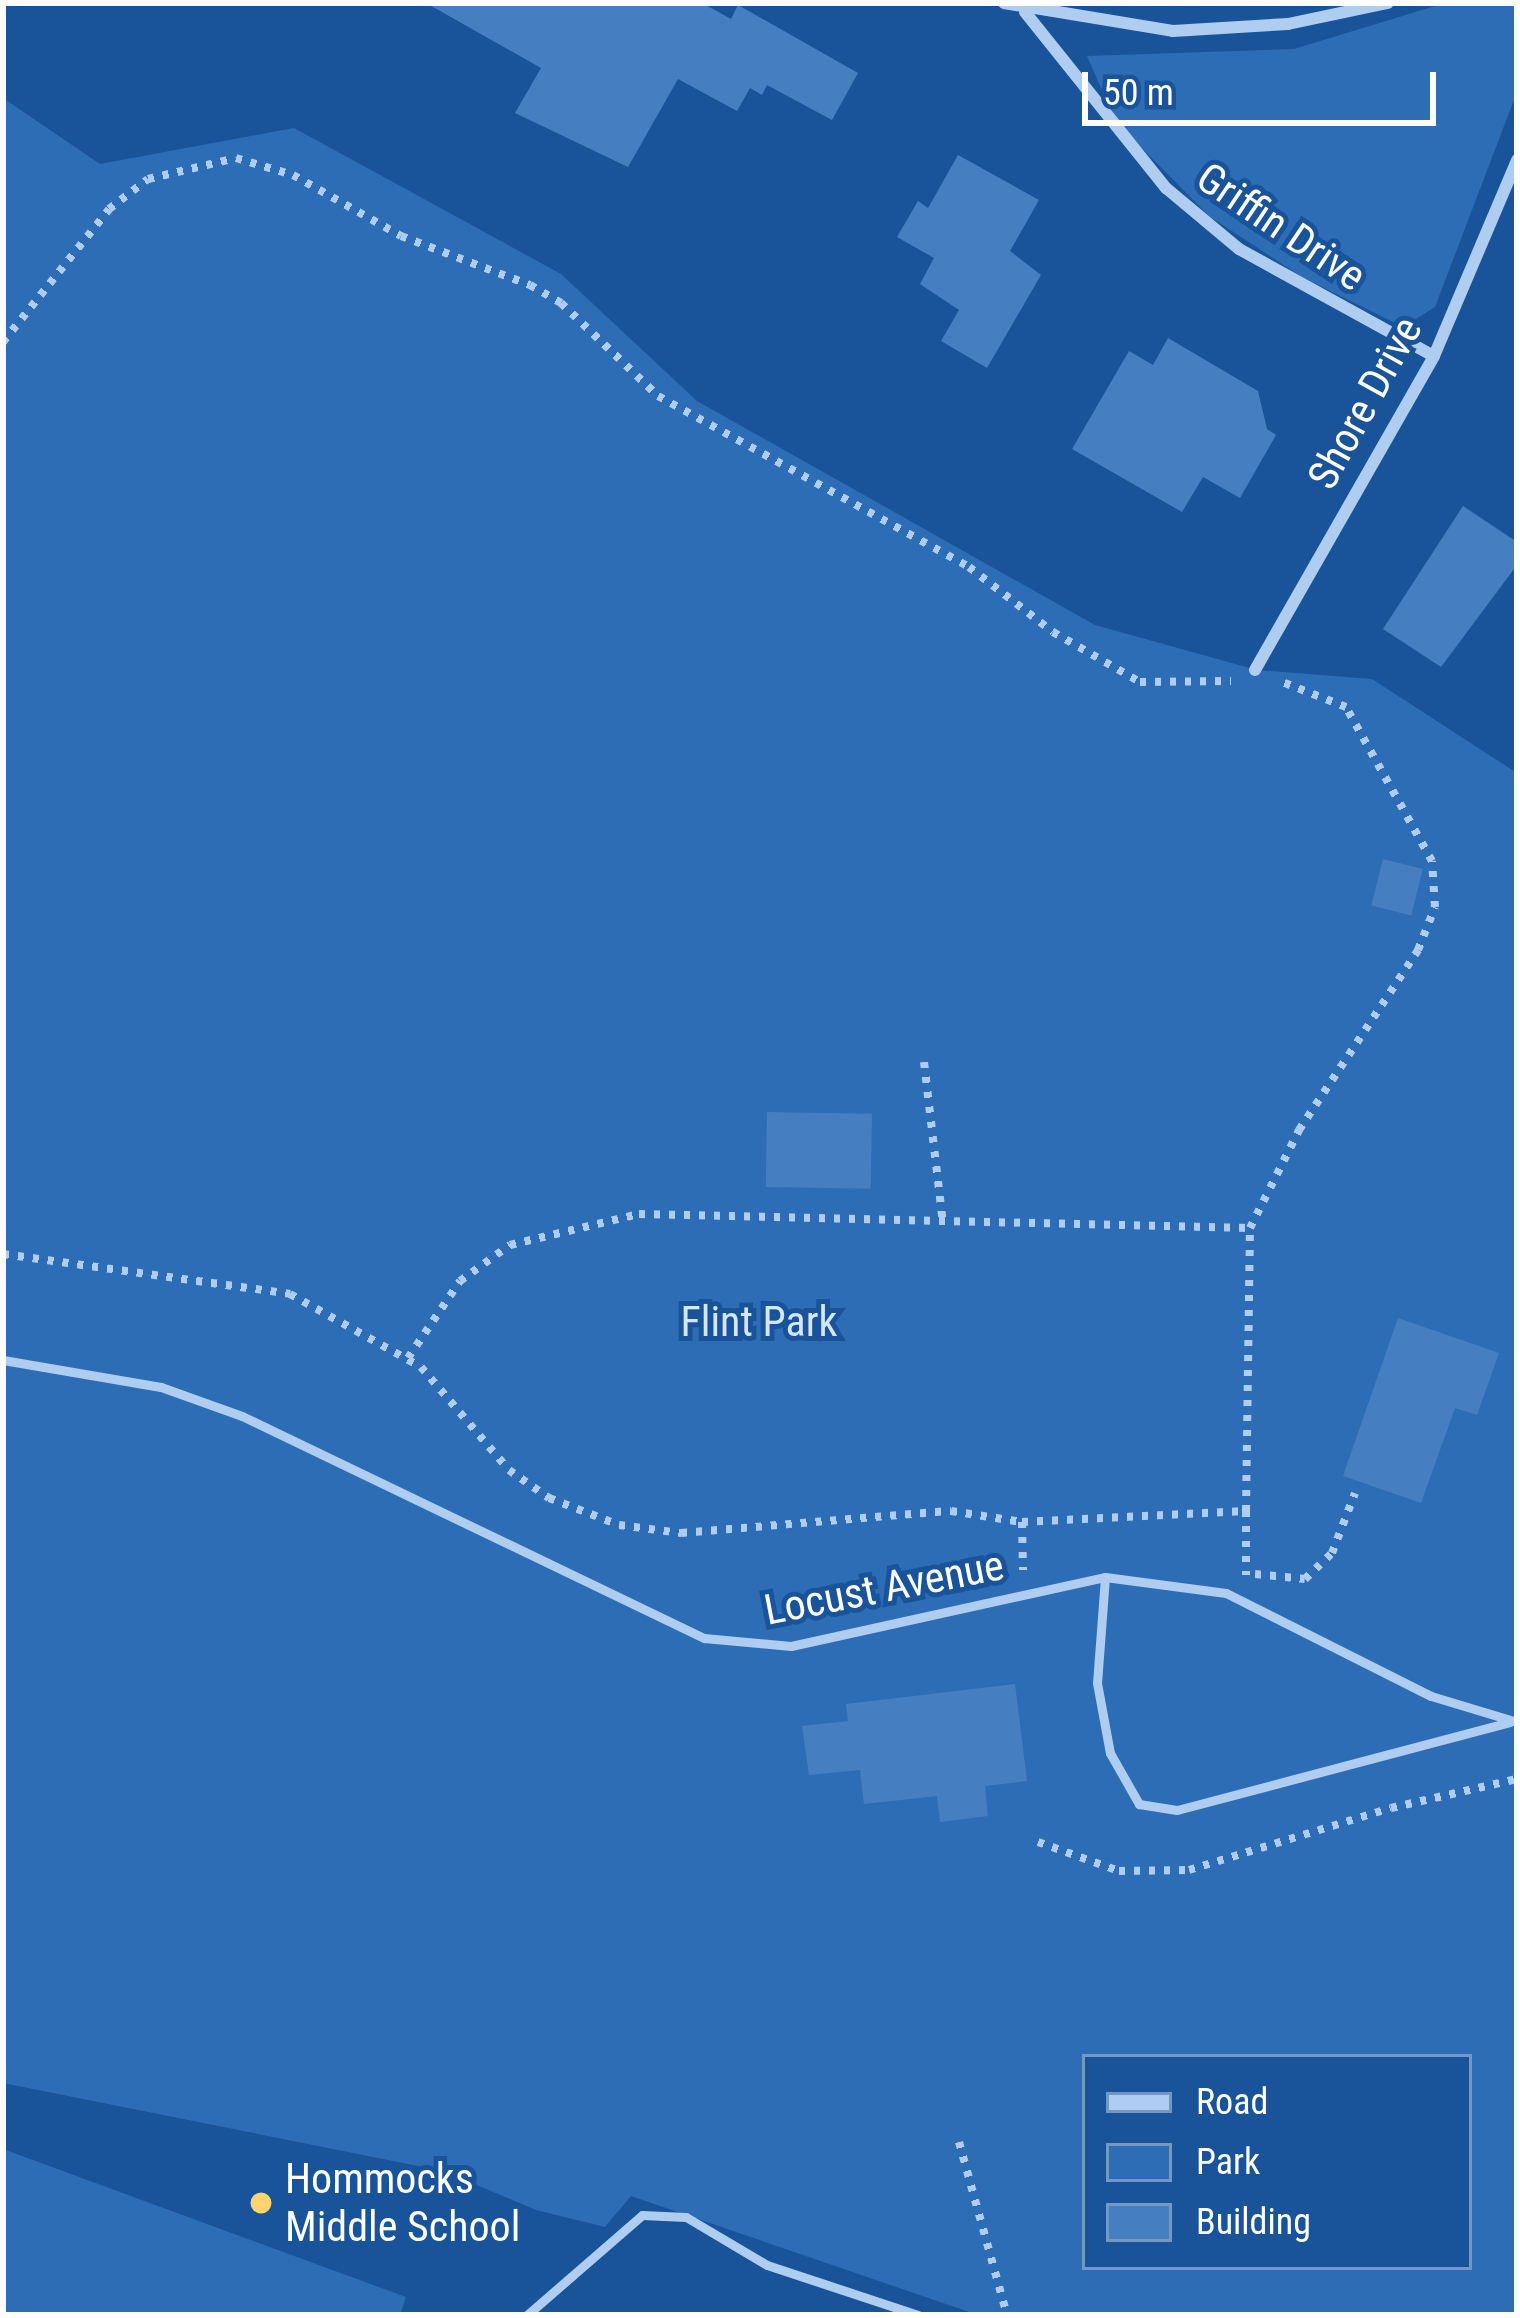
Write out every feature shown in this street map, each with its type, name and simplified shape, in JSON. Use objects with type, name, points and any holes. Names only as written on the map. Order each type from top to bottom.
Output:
[{"type":"street","points":[[1004,3],[1025,12],[1173,31],[1288,24],[1388,3]]},
{"type":"street","name":"Griffin Drive","points":[[1025,12],[1166,188],[1240,249],[1434,356]]},
{"type":"street","name":"Shore Drive","points":[[1255,670],[1434,356],[1517,160]]},
{"type":"lane","name":"Locust Avenue","points":[[3,1360],[160,1387],[242,1416],[704,1638],[791,1646],[1105,1577],[1226,1593],[1431,1696],[1514,1722]]},
{"type":"lane","points":[[1105,1577],[1097,1683],[1110,1753],[1139,1804],[1177,1810],[1514,1722]]},
{"type":"lane","points":[[527,2315],[642,2215],[686,2218],[767,2265],[917,2315]]},
{"type":"path","points":[[3,342],[109,209],[148,179],[236,158],[293,175],[401,236],[530,285],[561,303],[658,397],[969,567],[1053,632],[1140,682],[1223,684],[1255,670],[1346,706],[1432,861],[1436,907],[1386,1003],[1299,1130],[1250,1228],[1247,1574]]},
{"type":"path","points":[[925,1062],[943,1224]]},
{"type":"path","points":[[408,1358],[460,1281],[510,1245],[573,1224],[639,1214],[1250,1228]]},
{"type":"path","points":[[3,1254],[290,1294],[408,1358],[443,1388],[509,1470],[549,1498],[619,1525],[681,1533],[951,1511],[1022,1522],[1246,1511]]},
{"type":"path","points":[[1226,1593],[1247,1574],[1305,1579],[1332,1553],[1354,1493]]},
{"type":"path","points":[[1022,1522],[1024,1595]]},
{"type":"path","points":[[1038,1841],[1119,1871],[1189,1870],[1390,1808],[1517,1779]]},
{"type":"path","points":[[959,2141],[1007,2315]]},
{"type":"green space","points":[[1445,3],[1517,3],[1517,92],[1435,307],[1403,327],[1302,277],[1209,216],[1116,122],[1087,56],[1294,49]]},
{"type":"green space","name":"Flint Park","points":[[3,98],[100,164],[294,128],[561,274],[697,401],[1095,625],[1257,670],[1372,679],[1517,773],[1517,2315],[978,2315],[631,2196],[605,2227],[536,2210],[443,2171],[3,2083]]},
{"type":"green space","points":[[3,2149],[406,2297],[400,2315],[3,2315]]},
{"type":"building","points":[[426,3],[702,3],[731,19],[738,5],[858,73],[832,120],[767,85],[762,95],[750,88],[737,111],[678,79],[628,167],[515,113],[541,68]]},
{"type":"building","points":[[958,155],[1039,200],[1010,251],[1041,275],[987,368],[941,341],[959,310],[920,284],[934,258],[897,237],[918,201],[928,208]]},
{"type":"building","points":[[1168,338],[1258,391],[1267,429],[1276,435],[1240,498],[1203,477],[1182,512],[1072,449],[1129,351],[1153,365]]},
{"type":"building","points":[[1463,506],[1517,542],[1517,565],[1441,667],[1383,629]]},
{"type":"building","points":[[1383,859],[1423,869],[1411,915],[1371,906]]},
{"type":"building","points":[[767,1112],[872,1114],[871,1189],[766,1187]]},
{"type":"building","points":[[1398,1318],[1499,1353],[1477,1415],[1455,1408],[1421,1503],[1343,1476]]},
{"type":"building","points":[[1015,1684],[1027,1781],[985,1786],[988,1816],[940,1822],[937,1796],[864,1804],[860,1770],[809,1775],[802,1726],[848,1721],[846,1704]]},
{"type":"place","name":"Hommocks Middle School","points":[[261,2203]]}]
